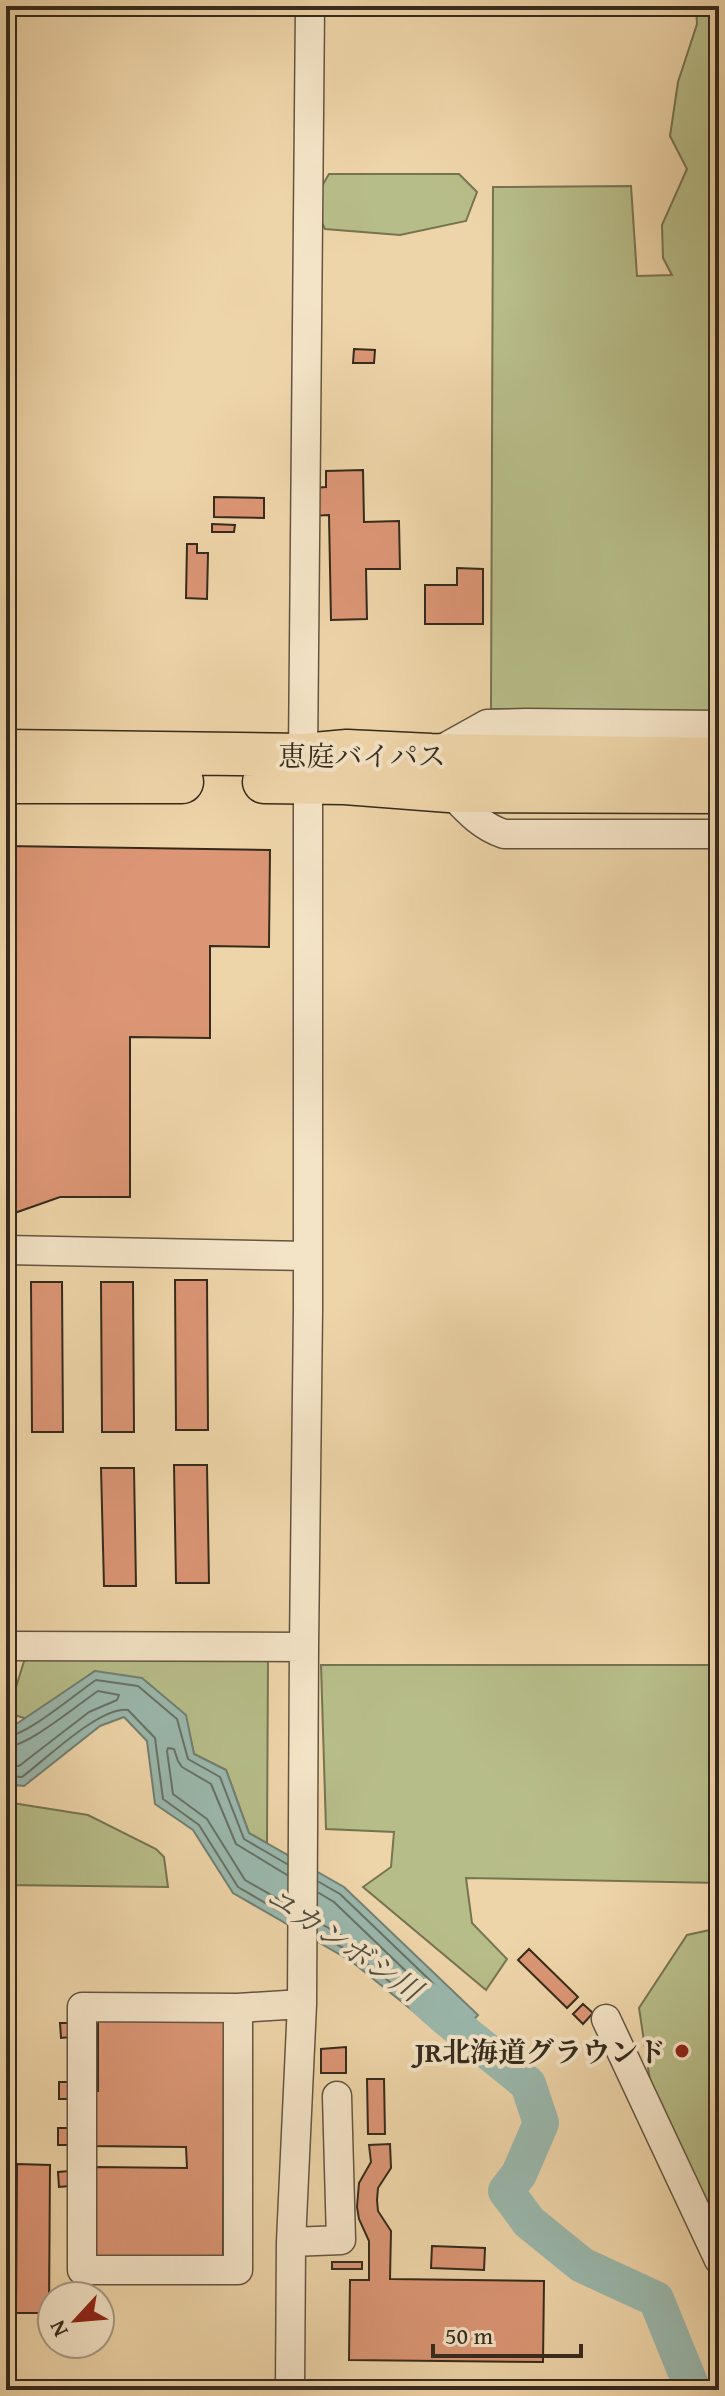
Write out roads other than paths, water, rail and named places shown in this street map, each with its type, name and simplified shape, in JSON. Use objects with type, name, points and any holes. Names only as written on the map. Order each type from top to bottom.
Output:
[{"type":"highway","name":"恵庭バイパス","points":[[6,751],[306,769],[345,783],[440,773],[719,759]]},
{"type":"highway","name":"恵庭バイパス","points":[[6,782],[306,769]]},
{"type":"highway","name":"恵庭バイパス","points":[[440,773],[719,792]]},
{"type":"street","points":[[290,2390],[291,2242],[302,2004],[308,1256],[306,769],[310,6]]},
{"type":"street","points":[[719,725],[487,724],[440,773],[478,822],[504,834],[719,834]]},
{"type":"street","points":[[6,1250],[308,1256]]},
{"type":"street","points":[[6,1646],[304,1647]]},
{"type":"street","points":[[238,2008],[238,2270],[82,2270],[82,2007],[238,2008],[302,2004]]},
{"type":"street","points":[[606,2019],[719,2260]]},
{"type":"street","points":[[291,2242],[341,2240],[337,2096]]},
{"type":"water","points":[[95,1671],[142,1678],[186,1715],[194,1754],[226,1770],[249,1833],[344,1887],[478,2015],[453,2043],[351,1961],[233,1893],[193,1830],[155,1804],[147,1741],[124,1717],[100,1726],[24,1786],[6,1784],[6,1731]]},
{"type":"waterway","name":"ユカンボシ川","points":[[425,1999],[528,2084],[541,2123],[519,2174],[506,2191],[529,2222],[582,2265],[656,2299],[693,2390]]},
{"type":"place","name":"JR北海道グラウンド","points":[[682,2051]]}]
